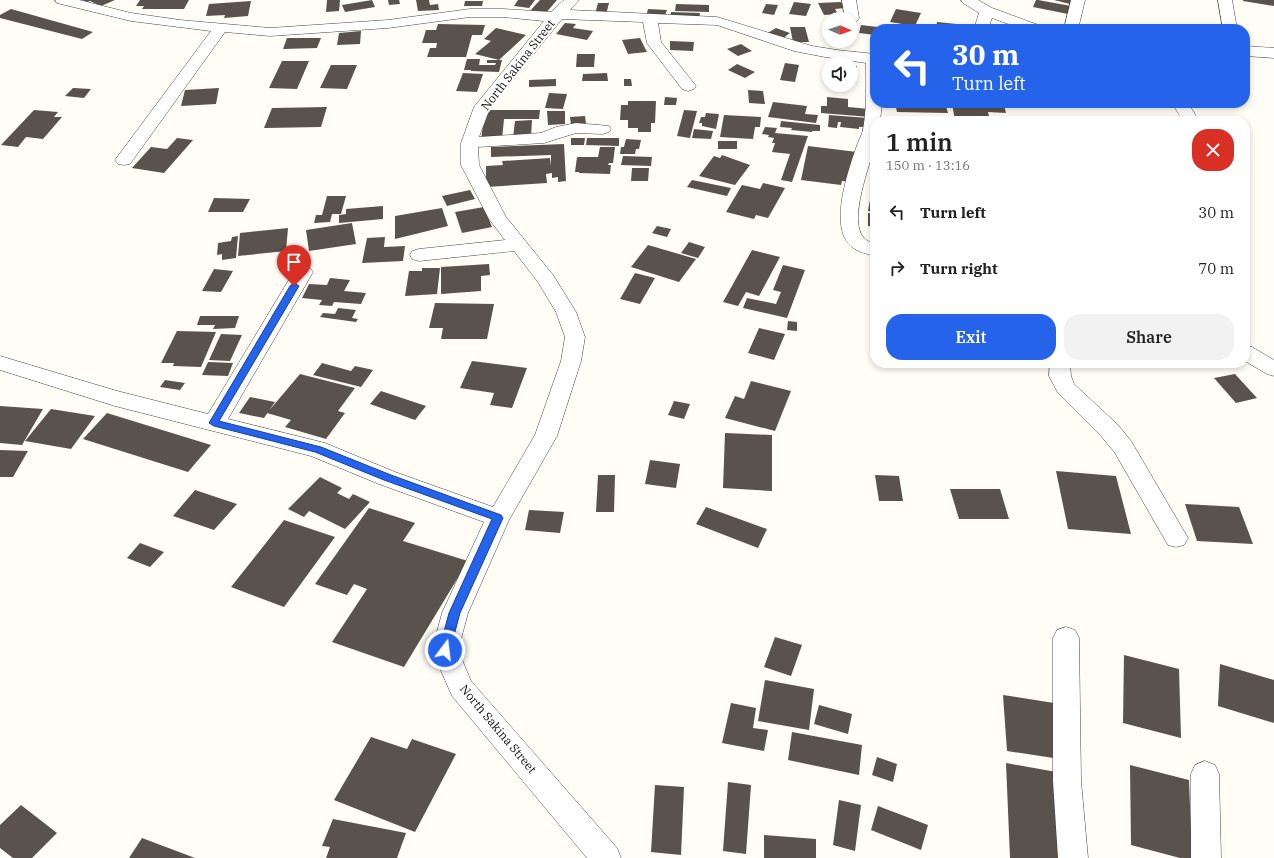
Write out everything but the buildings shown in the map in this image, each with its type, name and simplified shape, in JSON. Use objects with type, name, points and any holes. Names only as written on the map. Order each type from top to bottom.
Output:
[{"type":"street","points":[[62,0],[117,13],[180,24],[270,32],[388,24],[486,12],[562,10],[717,22],[737,26],[805,49],[870,58]]},
{"type":"street","points":[[117,13],[128,0]]},
{"type":"street","points":[[850,0],[851,12]]},
{"type":"street","points":[[968,0],[986,22],[1000,24]]},
{"type":"street","points":[[1072,24],[1078,0]]},
{"type":"street","points":[[1225,0],[1229,24]]},
{"type":"street","name":"North Sakina Street","points":[[562,10],[482,107],[469,143],[470,165],[498,219],[517,245],[546,279],[566,312],[575,337],[571,361],[546,436],[498,518],[455,613],[445,650],[461,688],[606,858]]},
{"type":"street","points":[[650,18],[654,43],[688,86]]},
{"type":"street","points":[[124,160],[221,28]]},
{"type":"street","points":[[1250,52],[1274,54]]},
{"type":"street","points":[[469,143],[544,138],[576,128],[603,129]]},
{"type":"street","points":[[870,134],[864,150],[850,206],[848,223],[851,234],[857,242],[870,248]]},
{"type":"street","points":[[419,255],[517,245]]},
{"type":"street","points":[[214,423],[303,272]]},
{"type":"street","points":[[1250,355],[1274,368]]},
{"type":"street","points":[[0,363],[115,398],[317,449],[387,478],[498,518]]},
{"type":"street","points":[[1060,368],[1060,376],[1066,388],[1110,431],[1123,447],[1176,538]]},
{"type":"street","points":[[1066,638],[1067,782],[1073,858]]},
{"type":"street","points":[[1205,774],[1206,858]]},
{"type":"route","points":[[294,286],[214,423],[317,449],[387,478],[498,518],[455,613],[445,650]]}]
